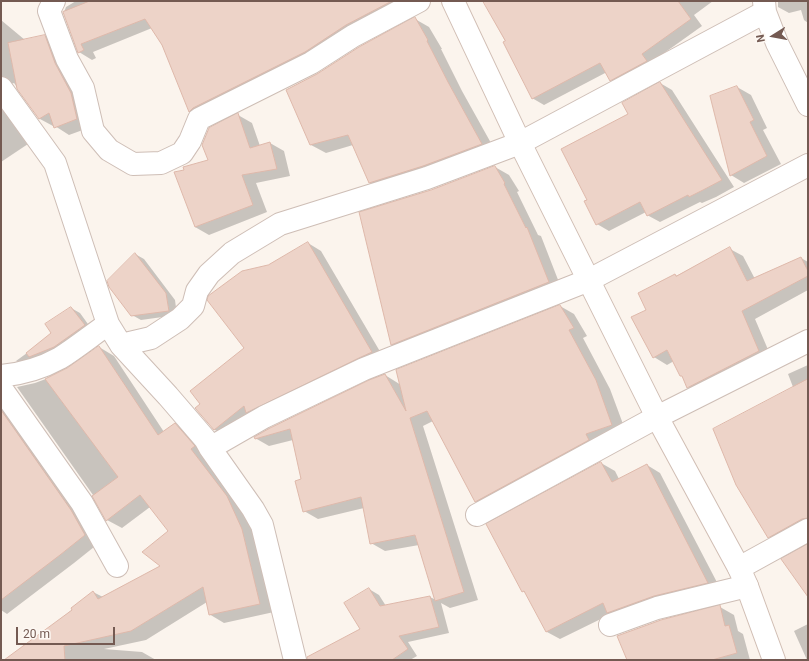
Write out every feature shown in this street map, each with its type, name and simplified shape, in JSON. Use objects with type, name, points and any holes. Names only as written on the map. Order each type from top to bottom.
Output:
[{"type":"street","points":[[54,1],[49,10],[67,59],[83,88],[93,131],[109,150],[133,164],[160,163],[182,153],[190,141],[199,119],[311,63],[354,36],[419,1]]},
{"type":"street","points":[[453,1],[520,143],[657,417],[743,577],[774,660]]},
{"type":"street","points":[[121,345],[151,338],[180,319],[193,306],[197,291],[209,274],[232,253],[280,224],[427,178],[520,143],[765,7],[777,43],[799,66],[808,104]]},
{"type":"street","points":[[1,88],[55,163],[108,324],[121,345],[173,401],[205,439],[253,509],[262,525],[295,660]]},
{"type":"street","points":[[210,448],[264,416],[364,369],[589,280],[808,165]]},
{"type":"street","points":[[1,376],[39,367],[59,358],[108,324]]},
{"type":"street","points":[[477,515],[657,417],[808,341]]},
{"type":"street","points":[[1,388],[82,503],[117,566]]},
{"type":"street","points":[[610,625],[743,577],[808,530]]},
{"type":"building","points":[[90,1],[392,1],[346,25],[305,52],[193,108],[189,112],[162,45],[145,19],[81,44],[84,50],[78,53],[63,12]]},
{"type":"building","points":[[483,1],[678,1],[691,19],[642,54],[647,61],[610,81],[600,63],[532,99],[503,42],[505,41]]},
{"type":"building","points":[[415,17],[482,144],[423,166],[369,183],[348,135],[310,145],[286,90],[317,74],[359,47]]},
{"type":"building","points":[[45,35],[55,63],[71,93],[77,119],[54,128],[49,113],[39,119],[17,89],[8,43]]},
{"type":"building","points":[[660,82],[722,180],[647,216],[640,202],[596,225],[584,201],[587,200],[561,149],[628,114],[622,103]]},
{"type":"building","points":[[737,86],[754,120],[750,122],[767,156],[730,176],[710,96]]},
{"type":"building","points":[[238,113],[250,148],[270,142],[277,169],[242,175],[253,205],[195,227],[174,172],[184,170],[183,167],[208,160],[202,145],[209,128]]},
{"type":"building","points":[[495,166],[505,183],[504,184],[526,228],[527,227],[549,282],[391,345],[359,212],[431,190]]},
{"type":"building","points":[[308,242],[372,352],[246,413],[244,406],[214,430],[195,408],[200,404],[190,391],[244,348],[207,300],[208,296],[242,271],[268,265]]},
{"type":"building","points":[[730,247],[747,281],[801,257],[808,271],[808,276],[742,311],[759,351],[687,388],[667,350],[653,358],[631,317],[646,310],[638,293],[675,274],[676,276]]},
{"type":"building","points":[[135,253],[166,293],[169,311],[131,316],[109,287],[107,281]]},
{"type":"building","points":[[560,305],[574,328],[569,330],[596,380],[612,425],[586,434],[589,440],[475,502],[427,411],[410,418],[464,592],[435,601],[415,535],[370,544],[361,497],[303,512],[295,481],[301,479],[290,429],[255,439],[254,437],[369,380],[385,374],[406,411],[396,370]]},
{"type":"building","points":[[71,307],[85,325],[54,347],[29,357],[26,353],[51,333],[45,324]]},
{"type":"building","points":[[99,346],[158,435],[175,423],[195,446],[191,449],[227,496],[242,529],[260,604],[209,615],[203,587],[131,631],[64,646],[65,660],[4,660],[72,610],[71,608],[93,591],[98,599],[160,566],[142,552],[168,531],[140,495],[106,521],[92,496],[118,477],[45,379],[67,368]]},
{"type":"building","points":[[808,379],[808,518],[802,519],[768,538],[736,485],[713,429]]},
{"type":"building","points":[[1,410],[71,510],[85,535],[1,600]]},
{"type":"building","points":[[601,462],[612,482],[647,464],[708,583],[654,596],[607,613],[603,603],[546,632],[524,591],[522,592],[486,524]]},
{"type":"building","points":[[808,544],[808,597],[781,559]]},
{"type":"building","points":[[369,588],[380,606],[430,596],[439,627],[399,636],[408,649],[392,660],[307,660],[307,657],[360,629],[344,603]]},
{"type":"building","points":[[720,605],[725,626],[729,625],[737,653],[712,660],[627,660],[617,636],[661,620]]}]
